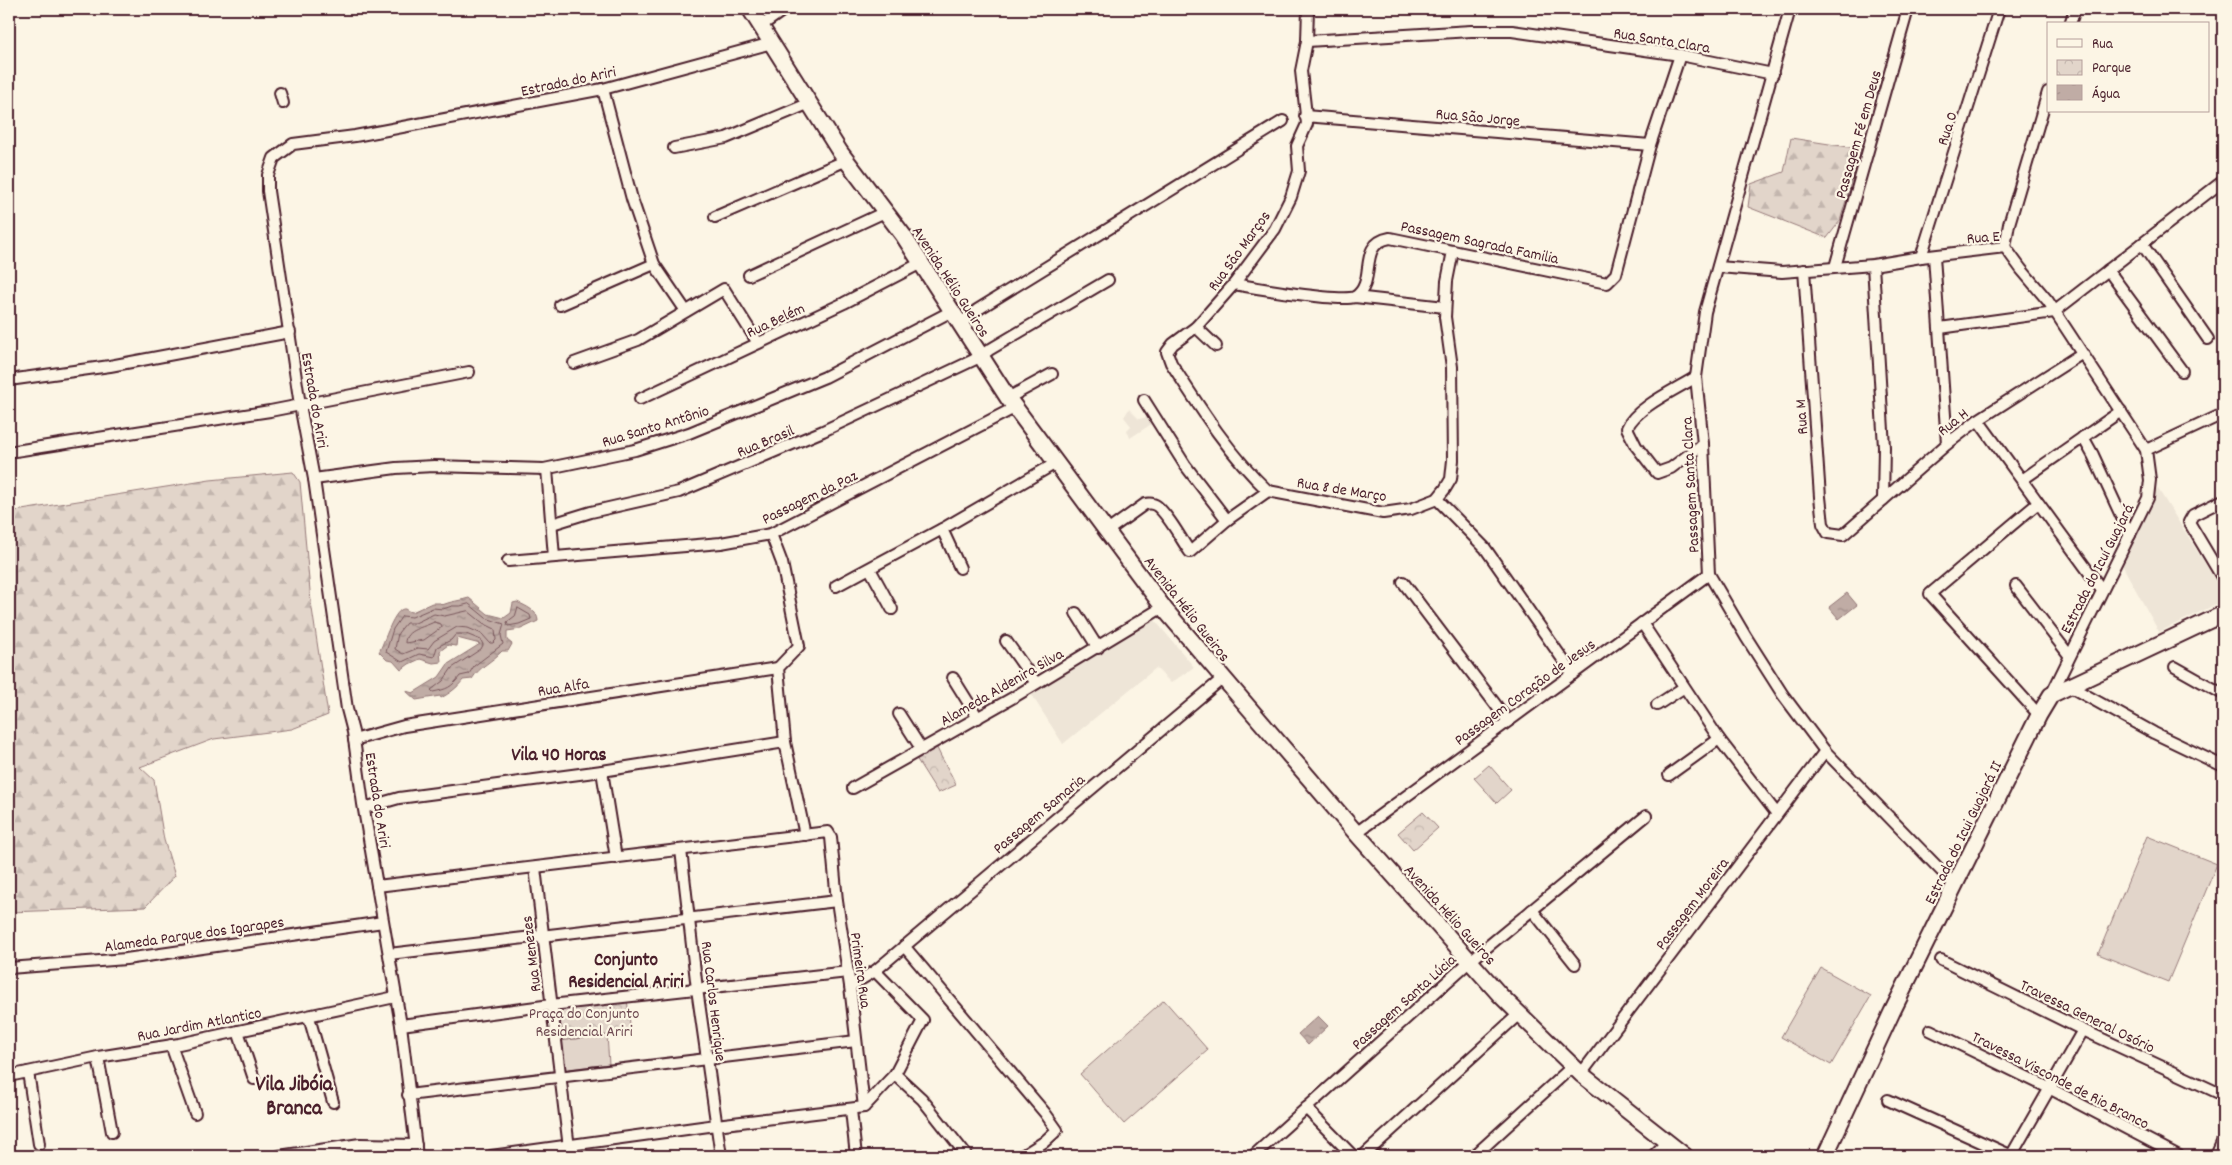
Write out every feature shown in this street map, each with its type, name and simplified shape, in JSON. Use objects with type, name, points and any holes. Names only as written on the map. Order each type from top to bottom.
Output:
[{"type":"main road","name":"Avenida Hélio Gueiros","points":[[750,9],[847,160],[921,263],[980,357],[1106,532],[1163,607],[1222,679],[1469,962],[1577,1070],[1666,1143],[1685,1156]]},
{"type":"main road","name":"Estrada do Icui Guajará II","points":[[1825,1156],[1892,1012],[2039,715],[2051,695],[2065,681],[2223,614]]},
{"type":"street","points":[[761,26],[785,9]]},
{"type":"street","name":"Rua São Marços","points":[[1268,491],[1245,469],[1167,355],[1168,348],[1196,326],[1234,284],[1275,229],[1291,197],[1299,170],[1297,146],[1307,124],[1301,71],[1307,41],[1308,9]]},
{"type":"street","name":"Passagem Santa Clara","points":[[1790,9],[1705,312],[1696,377],[1703,444],[1709,574],[1762,662],[1825,751],[1956,885]]},
{"type":"street","name":"Passagem Fé em Deus","points":[[1835,267],[1908,9]]},
{"type":"street","name":"Rua 0","points":[[1921,256],[1999,9]]},
{"type":"street","points":[[2071,22],[2075,9]]},
{"type":"street","name":"Rua Santa Clara","points":[[1307,41],[1471,31],[1512,31],[1680,55],[1773,74]]},
{"type":"street","name":"Estrada do Ariri","points":[[417,1156],[408,1095],[401,1025],[354,740],[347,710],[314,479],[300,405],[268,191],[270,165],[281,151],[300,143],[355,136],[602,89],[772,43]]},
{"type":"street","points":[[1650,145],[1680,55]]},
{"type":"street","points":[[602,89],[632,199],[654,264],[686,311]]},
{"type":"street","points":[[2005,247],[2009,224],[2047,95]]},
{"type":"street","points":[[674,148],[726,138],[810,103]]},
{"type":"street","name":"Rua São Jorge","points":[[1305,116],[1650,145]]},
{"type":"street","name":"Rua Santo Antônio","points":[[314,479],[396,468],[434,466],[547,469],[636,450],[688,433],[824,377],[986,305],[1283,121]]},
{"type":"street","name":"Passagem Sagrada Familia","points":[[1356,296],[1364,287],[1369,256],[1373,247],[1381,239],[1390,238],[1607,283],[1616,274],[1650,145]]},
{"type":"street","points":[[715,217],[847,160]]},
{"type":"street","points":[[1940,328],[2054,312],[2223,181]]},
{"type":"street","points":[[750,275],[885,212]]},
{"type":"street","points":[[2142,244],[2208,340]]},
{"type":"street","name":"Rua E","points":[[1718,267],[1782,272],[1873,265],[1921,256],[2005,247],[2054,312],[2081,354],[2122,411],[2146,450]]},
{"type":"street","points":[[1453,251],[1446,281],[1445,307],[1454,402],[1453,460],[1451,479],[1437,499],[1470,535],[1485,548],[1573,674]]},
{"type":"street","points":[[1934,256],[1947,444]]},
{"type":"street","name":"Rua Belém","points":[[640,399],[844,303],[921,263]]},
{"type":"street","points":[[560,305],[654,264]]},
{"type":"street","points":[[1873,265],[1884,447],[1883,500]]},
{"type":"street","name":"Rua M","points":[[1804,270],[1823,524],[1828,533],[1833,535],[1843,535],[1853,526]]},
{"type":"street","points":[[2108,270],[2182,371]]},
{"type":"street","name":"Rua Brasil","points":[[552,524],[591,512],[679,492],[823,431],[980,357],[1108,280]]},
{"type":"street","points":[[1234,284],[1338,297],[1356,296],[1445,307]]},
{"type":"street","points":[[574,363],[638,340],[724,289],[758,343]]},
{"type":"street","points":[[1196,326],[1216,346]]},
{"type":"street","points":[[9,380],[110,366],[290,332]]},
{"type":"street","name":"Rua H","points":[[1853,526],[1947,444],[1978,420],[2081,354]]},
{"type":"street","points":[[9,452],[300,405],[469,372]]},
{"type":"street","name":"Passagem da Paz","points":[[508,561],[721,543],[771,534],[1012,403],[1052,374]]},
{"type":"street","points":[[1696,377],[1645,409],[1630,421],[1627,428],[1636,446],[1657,473],[1671,468],[1703,444]]},
{"type":"street","points":[[1144,400],[1185,465],[1227,520]]},
{"type":"street","points":[[2022,480],[2122,411]]},
{"type":"street","points":[[2146,450],[2223,414]]},
{"type":"street","points":[[1978,420],[2102,590]]},
{"type":"street","points":[[2083,437],[2094,455],[2130,535]]},
{"type":"street","name":"Estrada do Icuí Guajará","points":[[2065,681],[2069,655],[2148,498],[2150,480],[2146,450]]},
{"type":"street","points":[[836,586],[942,529],[1056,463]]},
{"type":"street","points":[[547,469],[554,557]]},
{"type":"street","points":[[1106,532],[1145,504],[1152,503],[1165,517],[1190,552],[1227,520],[1268,491]]},
{"type":"street","name":"Rua 8 de Março","points":[[1268,491],[1383,512],[1411,509],[1437,499]]},
{"type":"street","points":[[2223,500],[2193,514],[2189,522],[2223,579]]},
{"type":"street","points":[[2038,503],[1930,594],[2039,715]]},
{"type":"street","points":[[942,529],[960,568]]},
{"type":"street","points":[[377,886],[805,835],[785,742],[778,668],[800,646],[782,563],[771,534]]},
{"type":"street","points":[[870,569],[892,609]]},
{"type":"street","name":"Passagem Coração de Jesus","points":[[1356,833],[1709,574]]},
{"type":"street","points":[[1403,582],[1508,722]]},
{"type":"street","points":[[2016,586],[2069,655]]},
{"type":"street","name":"Alameda Aldenira Silva","points":[[853,788],[1098,648],[1163,607]]},
{"type":"street","points":[[1076,613],[1098,648]]},
{"type":"street","points":[[1642,624],[1683,688],[1719,739],[1777,814]]},
{"type":"street","points":[[1006,641],[1036,683]]},
{"type":"street","points":[[2175,667],[2223,694]]},
{"type":"street","name":"Rua Alfa","points":[[354,740],[404,726],[778,668]]},
{"type":"street","points":[[953,678],[978,718]]},
{"type":"street","name":"Passagem Samaria","points":[[850,986],[875,971],[1222,679]]},
{"type":"street","points":[[2065,681],[2154,733],[2223,766]]},
{"type":"street","points":[[1657,705],[1683,688]]},
{"type":"street","points":[[899,714],[922,750]]},
{"type":"street","points":[[1669,775],[1719,739]]},
{"type":"street","points":[[364,808],[399,798],[602,771],[785,742]]},
{"type":"street","name":"Passagem Moreira","points":[[1474,1156],[1577,1070],[1825,751]]},
{"type":"street","points":[[602,771],[616,858]]},
{"type":"street","name":"Passagem Santa Lúcia","points":[[1253,1156],[1469,962],[1646,816]]},
{"type":"street","name":"Primeira Rua","points":[[805,835],[828,832],[831,837],[837,901],[850,986],[864,1107]]},
{"type":"street","name":"Rua Carlos Henrique","points":[[681,850],[697,989],[721,1156]]},
{"type":"street","name":"Rua Menezes","points":[[535,868],[569,1151]]},
{"type":"street","points":[[389,954],[837,901]]},
{"type":"street","points":[[1532,910],[1576,964]]},
{"type":"street","name":"Alameda Parque dos Igarapes","points":[[9,968],[126,959],[383,922]]},
{"type":"street","points":[[904,946],[1045,1113],[1057,1130],[1044,1142],[1022,1156]]},
{"type":"street","name":"Travessa General Osório","points":[[1941,960],[2083,1030],[2223,1095]]},
{"type":"street","points":[[490,1156],[569,1151],[716,1125],[864,1107],[895,1074],[923,1020],[875,971]]},
{"type":"street","points":[[401,1025],[551,1005],[848,972]]},
{"type":"street","name":"Rua Jardim Atlantico","points":[[9,1076],[98,1057],[171,1046],[395,997]]},
{"type":"street","points":[[1363,1156],[1519,1014]]},
{"type":"street","points":[[310,1016],[333,1102]]},
{"type":"street","points":[[238,1030],[254,1079]]},
{"type":"street","name":"Travessa Visconde de Rio Branco","points":[[1930,1030],[2050,1089],[2179,1156]]},
{"type":"street","points":[[1888,1100],[2011,1156],[2083,1030]]},
{"type":"street","points":[[408,1095],[856,1041]]},
{"type":"street","points":[[171,1046],[195,1113]]},
{"type":"street","points":[[98,1057],[112,1132]]},
{"type":"street","points":[[28,1072],[39,1144]]},
{"type":"street","points":[[895,1074],[922,1099],[968,1156]]},
{"type":"street","points":[[1306,1108],[1353,1156]]},
{"type":"street","points":[[851,1110],[856,1156]]},
{"type":"street","points":[[2216,1156],[2223,1140]]},
{"type":"street","points":[[1653,1156],[1666,1143]]},
{"type":"street","points":[[279,1156],[360,1144],[416,1145]]},
{"type":"shaded area","points":[[1129,409],[1139,419],[1148,417],[1153,423],[1130,438],[1127,430],[1131,426],[1124,417]]},
{"type":"shaded area","points":[[2158,489],[2223,592],[2223,601],[2159,632],[2120,561],[2151,495]]},
{"type":"shaded area","points":[[1153,618],[1194,667],[1171,683],[1156,668],[1063,744],[1031,694]]},
{"type":"green space","points":[[1791,138],[1861,149],[1840,221],[1827,238],[1748,207],[1751,184],[1784,172]]},
{"type":"green space","points":[[293,472],[300,482],[311,602],[328,715],[292,729],[214,739],[140,767],[154,780],[164,840],[175,876],[145,907],[9,912],[9,512],[210,480]]},
{"type":"green space","points":[[936,746],[956,785],[938,793],[916,758]]},
{"type":"green space","points":[[1489,765],[1511,790],[1497,803],[1474,778]]},
{"type":"green space","points":[[1423,812],[1438,828],[1413,850],[1398,833]]},
{"type":"green space","points":[[2147,836],[2217,864],[2168,982],[2098,954]]},
{"type":"green space","points":[[1821,968],[1871,996],[1831,1065],[1781,1037]]},
{"type":"green space","name":"Praça do Conjunto Residencial Ariri","points":[[627,999],[631,1032],[558,1041],[554,1008]]},
{"type":"green space","points":[[1164,1000],[1208,1050],[1124,1124],[1080,1074]]},
{"type":"green space","points":[[607,1035],[609,1064],[563,1070],[558,1041]]},
{"type":"water","points":[[1847,593],[1857,605],[1839,619],[1829,607]]},
{"type":"water","points":[[469,598],[488,614],[504,618],[511,613],[513,603],[517,602],[534,612],[538,621],[521,629],[507,631],[507,640],[512,644],[508,651],[502,651],[472,679],[463,680],[441,698],[440,696],[416,700],[406,691],[413,693],[439,677],[448,664],[480,644],[457,638],[456,646],[448,645],[440,651],[441,662],[433,663],[420,659],[401,670],[393,661],[387,660],[379,652],[393,620],[401,610],[405,609],[412,612],[432,603],[440,603],[442,605]]},
{"type":"water","points":[[1318,1016],[1328,1026],[1308,1045],[1298,1034]]},
{"type":"district","name":"Vila 40 Horas","points":[[559,753]]},
{"type":"district","name":"Conjunto Residencial Ariri","points":[[626,969]]},
{"type":"district","name":"Vila Jibóia Branca","points":[[294,1095]]}]
